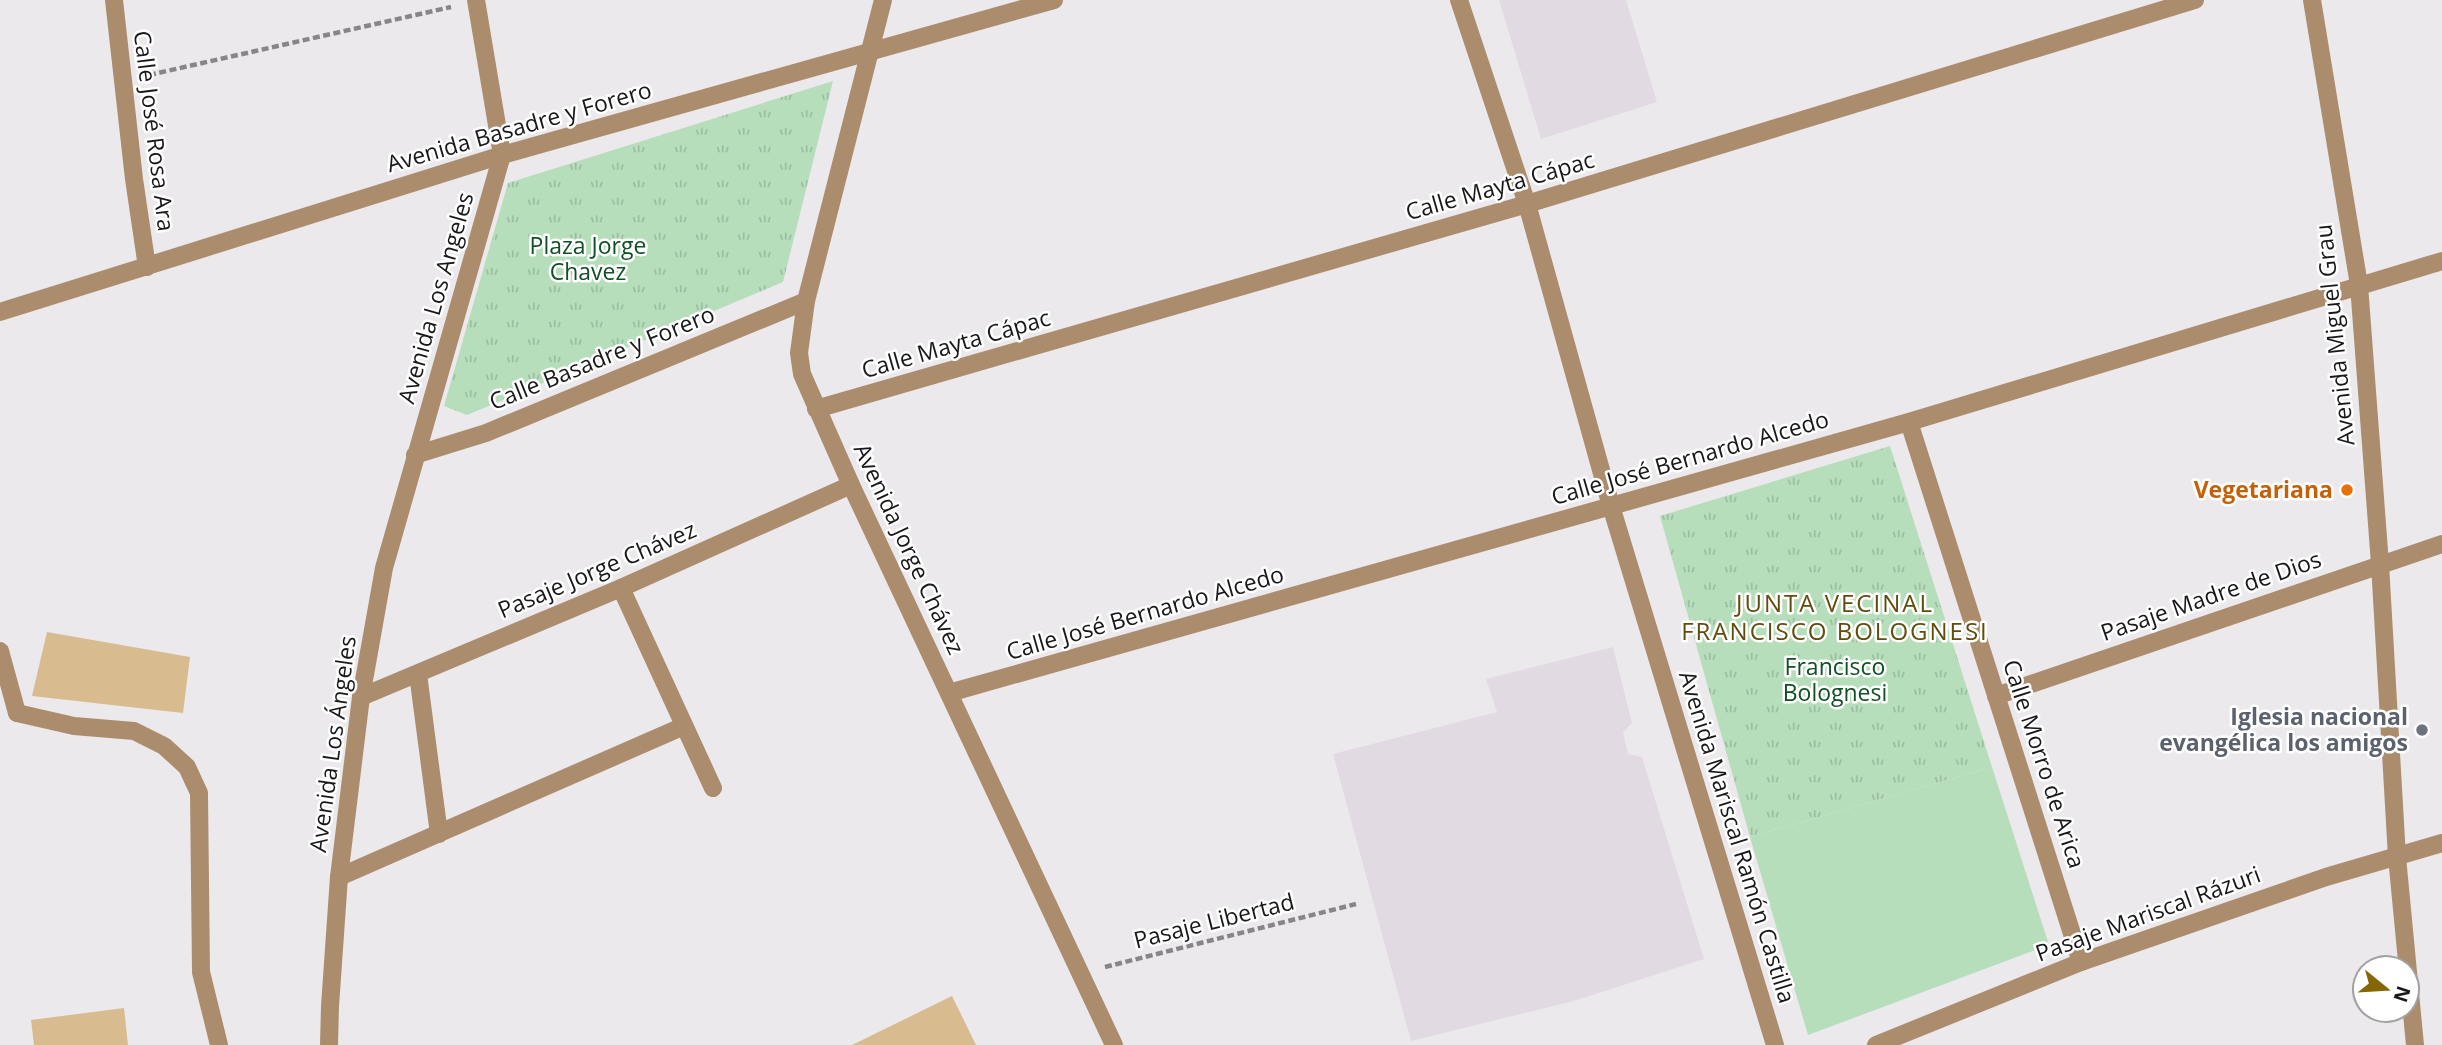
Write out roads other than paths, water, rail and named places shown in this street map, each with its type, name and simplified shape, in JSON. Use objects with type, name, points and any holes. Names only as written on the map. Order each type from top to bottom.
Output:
[{"type":"street","name":"Calle José Rosa Ara","points":[[114,0],[147,267]]},
{"type":"street","name":"Avenida Jorge Chávez","points":[[883,0],[806,300],[799,353],[802,374],[816,410],[1114,1045]]},
{"type":"street","name":"Avenida Basadre y Forero","points":[[0,312],[502,155],[1055,0]]},
{"type":"street","name":"Avenida Mariscal Ramón Castilla","points":[[1460,0],[1527,204],[1611,506],[1775,1045]]},
{"type":"street","name":"Calle Mayta Cápac","points":[[816,410],[1527,204],[2195,0]]},
{"type":"street","name":"Avenida Miguel Grau","points":[[2312,0],[2359,285],[2380,564],[2397,857],[2415,1045]]},
{"type":"street","points":[[476,1],[502,155]]},
{"type":"street","name":"Avenida Los Angeles","points":[[415,455],[502,155]]},
{"type":"street","name":"Calle José Bernardo Alcedo","points":[[949,694],[1909,422],[2442,261]]},
{"type":"street","name":"Calle Basadre y Forero","points":[[415,455],[486,433],[806,300]]},
{"type":"street","name":"Calle Morro de Arica","points":[[1909,422],[2081,962]]},
{"type":"street","name":"Avenida Los Ángeles","points":[[329,1045],[340,877],[361,697],[384,568],[415,455]]},
{"type":"street","name":"Pasaje Jorge Chávez","points":[[361,697],[621,588],[851,485]]},
{"type":"street","name":"Pasaje Madre de Dios","points":[[1996,696],[2442,544]]},
{"type":"street","points":[[621,588],[713,788]]},
{"type":"street","points":[[0,652],[17,713],[75,726],[134,731],[164,746],[187,767],[199,793],[201,972],[219,1045]]},
{"type":"street","points":[[418,674],[439,834]]},
{"type":"street","points":[[340,877],[684,726]]},
{"type":"street","name":"Pasaje Mariscal Rázuri","points":[[1876,1045],[2081,962],[2326,877],[2442,843]]},
{"type":"place","name":"Vegetariana","points":[[2347,490]]},
{"type":"place","name":"Iglesia nacional evangélica los amigos","points":[[2422,730]]},
{"type":"district","name":"JUNTA VECINAL FRANCISCO BOLOGNESI","points":[[1835,618]]},
{"type":"park label","name":"Plaza Jorge Chavez","points":[[588,259]]},
{"type":"park label","name":"Francisco Bolognesi","points":[[1835,680]]}]
